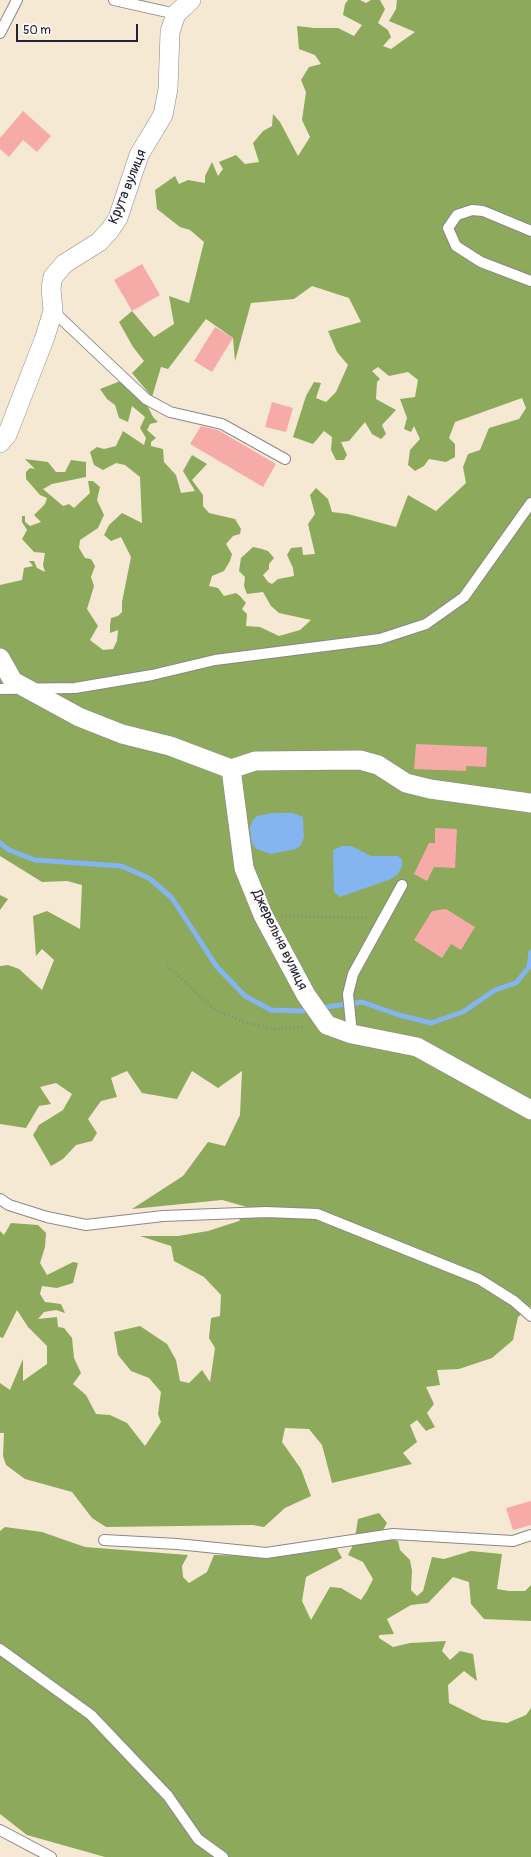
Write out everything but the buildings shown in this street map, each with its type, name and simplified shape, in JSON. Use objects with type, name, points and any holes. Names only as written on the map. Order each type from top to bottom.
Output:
[{"type":"street","name":"Крута вулиця","points":[[53,311],[51,288],[53,277],[64,264],[98,242],[118,218],[138,155],[163,115],[168,89],[170,32],[176,14],[191,0]]},
{"type":"street","points":[[0,444],[10,428],[45,337],[53,311]]},
{"type":"street","points":[[0,658],[13,681],[78,717],[122,734],[170,746],[231,769],[255,761],[360,760],[378,765],[406,783],[430,789],[531,803]]},
{"type":"street","name":"Джерельна вулиця","points":[[231,769],[244,868],[263,915],[306,995],[327,1025]]},
{"type":"street","points":[[327,1025],[352,1034],[417,1047],[531,1110]]},
{"type":"lane","points":[[0,33],[17,0]]},
{"type":"lane","points":[[114,0],[176,14]]},
{"type":"lane","points":[[531,231],[483,211],[472,210],[457,215],[448,228],[456,246],[481,262],[531,281]]},
{"type":"lane","points":[[53,311],[146,400],[170,412],[222,424],[285,459]]},
{"type":"lane","points":[[0,689],[30,690],[75,688],[152,675],[215,660],[380,639],[426,624],[464,597],[531,503]]},
{"type":"lane","points":[[352,1034],[348,994],[353,974],[402,884]]},
{"type":"lane","points":[[0,1199],[9,1205],[47,1218],[86,1225],[163,1216],[266,1212],[317,1214],[479,1279],[514,1302],[531,1316]]},
{"type":"lane","points":[[104,1540],[177,1544],[266,1553],[393,1534],[512,1541],[531,1534]]},
{"type":"lane","points":[[0,1649],[91,1715],[168,1796],[198,1839],[223,1857]]},
{"type":"lane","points":[[0,1830],[51,1857]]},
{"type":"path","points":[[263,915],[384,918]]},
{"type":"path","points":[[167,965],[215,1010],[244,1022],[275,1029],[327,1025]]},
{"type":"green space","points":[[348,0],[360,0],[366,3],[371,0],[380,0],[385,9],[378,23],[388,30],[391,37],[383,46],[391,49],[415,32],[389,21],[396,9],[397,0],[531,0],[531,1306],[518,1317],[513,1340],[492,1358],[459,1369],[437,1370],[440,1385],[426,1387],[434,1404],[427,1413],[435,1427],[426,1431],[417,1420],[410,1425],[417,1442],[403,1453],[412,1464],[332,1483],[322,1445],[309,1429],[285,1428],[282,1442],[301,1469],[311,1496],[285,1508],[264,1527],[253,1525],[106,1527],[92,1518],[72,1492],[25,1479],[6,1465],[3,1456],[4,1433],[0,1433],[0,1383],[10,1390],[23,1359],[23,1381],[47,1364],[47,1346],[28,1327],[17,1310],[3,1338],[0,1337],[0,1231],[4,1235],[11,1223],[38,1225],[46,1233],[45,1247],[40,1263],[47,1275],[73,1262],[78,1263],[73,1283],[57,1288],[42,1286],[40,1294],[45,1302],[61,1304],[65,1313],[56,1310],[44,1312],[38,1319],[57,1317],[58,1327],[64,1328],[72,1338],[74,1358],[81,1373],[73,1384],[86,1395],[96,1414],[110,1415],[127,1423],[145,1446],[161,1422],[158,1414],[161,1392],[149,1378],[131,1371],[118,1355],[114,1332],[140,1326],[167,1344],[176,1360],[180,1381],[189,1383],[202,1370],[210,1382],[215,1348],[209,1338],[211,1318],[220,1316],[221,1295],[204,1277],[174,1261],[171,1246],[140,1236],[178,1236],[208,1231],[239,1221],[247,1207],[222,1200],[132,1209],[183,1176],[208,1142],[225,1146],[240,1115],[242,1071],[218,1088],[192,1071],[177,1099],[142,1093],[127,1071],[111,1078],[117,1097],[101,1101],[88,1119],[97,1133],[92,1141],[76,1145],[63,1159],[51,1166],[33,1135],[39,1125],[63,1110],[72,1094],[56,1083],[40,1087],[51,1104],[39,1106],[26,1128],[0,1124],[0,966],[8,965],[19,969],[42,990],[54,960],[42,949],[36,956],[33,916],[47,911],[80,929],[82,885],[67,881],[42,882],[0,856],[0,585],[22,580],[24,568],[33,566],[29,561],[34,561],[37,568],[45,572],[43,565],[45,553],[34,552],[22,539],[27,530],[22,522],[22,516],[25,516],[25,522],[30,526],[41,522],[34,515],[45,504],[47,498],[40,495],[26,479],[26,472],[30,468],[35,469],[25,459],[48,462],[56,472],[65,472],[71,460],[86,462],[86,477],[52,484],[43,489],[63,506],[69,504],[74,508],[90,493],[88,481],[93,481],[100,487],[97,500],[104,515],[98,528],[80,540],[79,548],[85,558],[91,559],[95,566],[91,577],[94,586],[87,609],[98,626],[90,640],[103,650],[113,649],[117,641],[118,630],[110,633],[111,618],[118,616],[122,612],[122,602],[131,557],[121,537],[111,541],[104,535],[109,525],[122,513],[142,523],[140,477],[125,465],[116,463],[103,470],[94,465],[90,452],[97,447],[104,449],[116,446],[123,431],[144,445],[146,438],[140,428],[145,417],[132,406],[128,422],[119,418],[115,405],[107,399],[100,389],[123,380],[145,401],[153,417],[158,422],[150,424],[147,430],[156,438],[151,442],[151,446],[163,449],[164,462],[176,475],[181,493],[195,491],[183,471],[192,455],[207,464],[192,480],[203,495],[203,506],[209,513],[235,519],[241,529],[240,534],[233,536],[226,544],[232,554],[230,561],[224,571],[212,576],[209,586],[218,588],[224,596],[236,593],[240,596],[246,603],[242,609],[247,614],[246,626],[260,627],[279,636],[300,630],[311,620],[279,613],[271,606],[263,592],[247,594],[244,586],[245,577],[239,571],[241,558],[253,547],[268,551],[274,558],[269,564],[269,569],[263,575],[268,582],[272,584],[278,579],[294,576],[293,568],[287,555],[291,548],[302,547],[303,555],[315,554],[308,524],[315,514],[310,495],[316,488],[328,499],[332,512],[348,514],[396,527],[408,495],[436,511],[466,483],[463,467],[468,454],[480,450],[489,428],[519,419],[526,408],[522,398],[455,422],[449,438],[455,444],[455,457],[446,462],[429,459],[424,466],[415,471],[408,465],[410,450],[420,439],[414,426],[411,432],[404,429],[407,418],[400,399],[415,397],[418,380],[408,372],[389,376],[378,367],[372,371],[380,379],[377,382],[376,399],[396,410],[382,425],[386,434],[381,439],[372,434],[365,422],[349,441],[341,442],[347,455],[344,460],[336,460],[331,450],[332,437],[324,431],[313,444],[293,437],[306,396],[314,382],[321,383],[316,398],[326,402],[336,392],[348,365],[337,352],[328,331],[361,322],[349,298],[312,286],[294,299],[251,303],[235,361],[233,338],[206,319],[168,369],[161,367],[152,397],[132,373],[144,361],[133,347],[119,322],[132,311],[154,337],[174,324],[169,296],[189,303],[204,242],[190,230],[180,227],[157,209],[155,190],[175,176],[179,184],[188,180],[205,183],[205,176],[212,162],[218,176],[223,169],[219,162],[236,155],[245,164],[259,162],[253,143],[263,131],[272,126],[273,114],[280,122],[298,156],[310,137],[302,120],[306,92],[301,80],[309,67],[321,64],[315,55],[299,49],[297,26],[338,28],[354,36],[362,25],[343,15],[345,4]]},
{"type":"green space","points":[[0,895],[8,899],[0,910]]},
{"type":"green space","points":[[379,1513],[387,1523],[380,1536],[398,1541],[400,1550],[410,1560],[412,1571],[411,1590],[417,1596],[423,1591],[432,1557],[444,1559],[471,1551],[502,1554],[497,1589],[525,1591],[531,1585],[531,1621],[484,1619],[471,1604],[469,1582],[453,1577],[428,1603],[411,1605],[387,1619],[394,1634],[379,1635],[379,1638],[393,1647],[410,1643],[446,1641],[442,1651],[450,1660],[460,1651],[473,1654],[477,1681],[464,1671],[448,1685],[449,1703],[483,1720],[507,1723],[526,1715],[531,1708],[531,1857],[105,1857],[27,1835],[0,1814],[0,1531],[5,1527],[42,1532],[85,1547],[188,1555],[182,1566],[183,1577],[189,1583],[207,1572],[214,1555],[258,1556],[336,1547],[342,1558],[306,1577],[302,1601],[311,1620],[330,1587],[341,1588],[361,1600],[367,1591],[373,1579],[363,1562],[348,1555],[354,1543],[358,1519]]},
{"type":"water","points":[[273,813],[293,813],[303,817],[304,837],[301,845],[296,849],[271,854],[256,849],[252,843],[250,827],[253,820],[257,816]]},
{"type":"water","points":[[342,846],[351,846],[371,856],[398,856],[402,860],[402,866],[398,874],[391,879],[340,897],[334,892],[333,850]]},
{"type":"waterway","points":[[0,843],[9,850],[35,860],[121,866],[149,878],[172,898],[217,967],[245,996],[271,1010],[303,1011]]},
{"type":"waterway","points":[[326,1007],[362,1002],[399,1015],[431,1023],[463,1012],[495,990],[516,983],[529,967],[531,952]]}]
